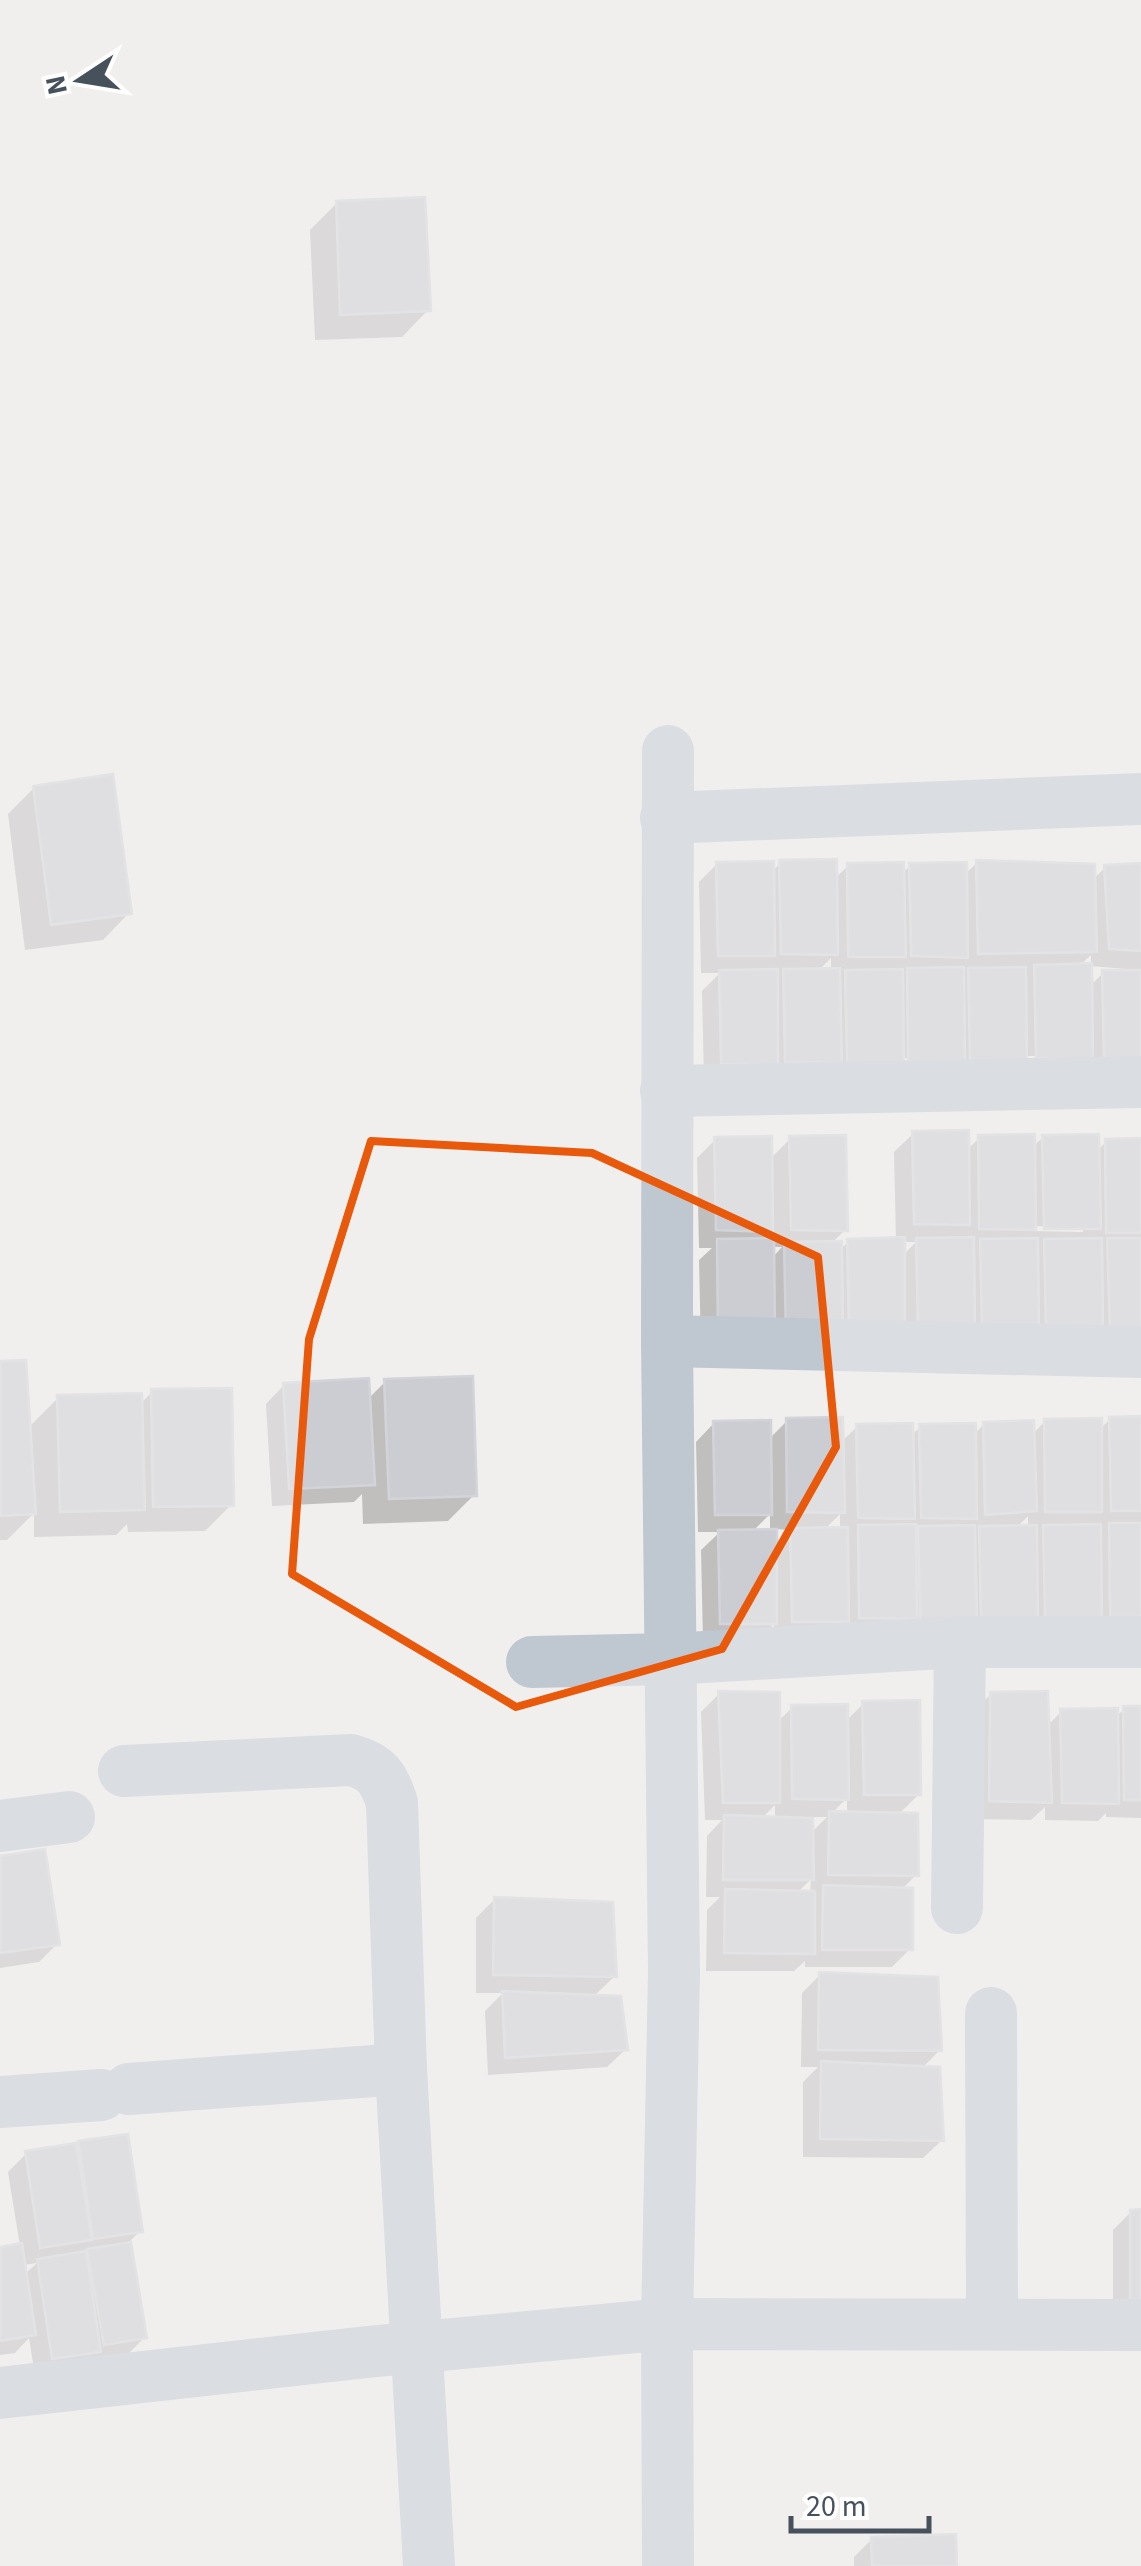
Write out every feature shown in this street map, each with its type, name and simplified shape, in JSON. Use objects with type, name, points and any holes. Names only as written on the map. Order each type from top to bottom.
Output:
[{"type":"street","points":[[668,752],[667,1341],[674,1971],[667,2324],[668,2566]]},
{"type":"street","points":[[666,818],[1141,798]]},
{"type":"street","points":[[666,1091],[1141,1082]]},
{"type":"street","points":[[667,1341],[1141,1352]]},
{"type":"street","points":[[957,1908],[960,1642]]},
{"type":"street","points":[[532,1662],[670,1659],[960,1642],[1141,1642]]},
{"type":"street","points":[[124,1771],[351,1760],[372,1766],[385,1781],[392,1803],[401,2069],[429,2566]]},
{"type":"street","points":[[0,1826],[68,1817]]},
{"type":"street","points":[[991,2012],[992,2322]]},
{"type":"street","points":[[0,2102],[401,2069]]},
{"type":"street","points":[[0,2393],[667,2324],[1141,2325]]},
{"type":"highlighted area","points":[[371,1141],[592,1153],[818,1257],[836,1447],[722,1649],[516,1707],[292,1574],[309,1339]]},
{"type":"building","points":[[425,197],[431,311],[340,315],[336,201]]},
{"type":"building","points":[[113,774],[132,914],[51,925],[33,786]]},
{"type":"building","points":[[837,859],[838,955],[781,954],[779,860]]},
{"type":"building","points":[[976,860],[1095,864],[1097,952],[978,954]]},
{"type":"building","points":[[774,861],[775,956],[718,956],[716,862]]},
{"type":"building","points":[[904,862],[906,957],[848,957],[847,863]]},
{"type":"building","points":[[967,862],[968,958],[911,956],[909,863]]},
{"type":"building","points":[[1141,863],[1141,951],[1109,949],[1104,865]]},
{"type":"building","points":[[1092,963],[1093,1059],[1036,1058],[1034,965]]},
{"type":"building","points":[[964,967],[965,1062],[908,1061],[907,968]]},
{"type":"building","points":[[1026,967],[1027,1063],[970,1062],[968,968]]},
{"type":"building","points":[[840,968],[842,1063],[785,1062],[783,969]]},
{"type":"building","points":[[778,969],[778,1065],[721,1064],[719,970]]},
{"type":"building","points":[[903,969],[904,1064],[847,1064],[845,970]]},
{"type":"building","points":[[1102,970],[1141,970],[1141,1065],[1104,1064]]},
{"type":"building","points":[[969,1130],[970,1225],[914,1224],[912,1131]]},
{"type":"building","points":[[1035,1134],[1036,1230],[979,1229],[978,1135]]},
{"type":"building","points":[[1099,1134],[1101,1229],[1044,1229],[1042,1135]]},
{"type":"building","points":[[846,1135],[848,1231],[791,1230],[789,1136]]},
{"type":"building","points":[[772,1136],[773,1232],[716,1230],[714,1137]]},
{"type":"building","points":[[1141,1138],[1141,1233],[1106,1233],[1105,1139]]},
{"type":"building","points":[[905,1237],[905,1333],[849,1332],[847,1239]]},
{"type":"building","points":[[974,1237],[975,1332],[918,1331],[916,1238]]},
{"type":"building","points":[[774,1238],[775,1334],[718,1333],[717,1239]]},
{"type":"building","points":[[1038,1238],[1039,1333],[982,1332],[980,1239]]},
{"type":"building","points":[[1102,1238],[1103,1334],[1046,1333],[1044,1239]]},
{"type":"building","points":[[1107,1238],[1141,1238],[1141,1332],[1110,1331]]},
{"type":"building","points":[[842,1241],[843,1336],[786,1336],[784,1242]]},
{"type":"building","points":[[26,1360],[36,1514],[0,1516],[0,1361]]},
{"type":"building","points":[[473,1376],[477,1496],[389,1499],[384,1379]]},
{"type":"building","points":[[369,1378],[375,1485],[289,1489],[283,1383]]},
{"type":"building","points":[[232,1388],[234,1506],[153,1507],[151,1389]]},
{"type":"building","points":[[142,1393],[145,1510],[60,1512],[57,1395]]},
{"type":"building","points":[[1141,1416],[1141,1511],[1111,1511],[1109,1417]]},
{"type":"building","points":[[843,1417],[845,1513],[787,1512],[786,1418]]},
{"type":"building","points":[[1102,1418],[1102,1512],[1045,1512],[1044,1419]]},
{"type":"building","points":[[771,1420],[772,1515],[715,1515],[713,1421]]},
{"type":"building","points":[[1034,1420],[1037,1511],[985,1515],[983,1422]]},
{"type":"building","points":[[913,1423],[915,1519],[858,1518],[856,1424]]},
{"type":"building","points":[[976,1423],[977,1519],[921,1518],[919,1424]]},
{"type":"building","points":[[1109,1523],[1141,1523],[1141,1617],[1110,1617]]},
{"type":"building","points":[[916,1524],[917,1619],[859,1618],[858,1525]]},
{"type":"building","points":[[1101,1524],[1102,1619],[1045,1619],[1043,1525]]},
{"type":"building","points":[[975,1525],[977,1620],[920,1619],[918,1526]]},
{"type":"building","points":[[1037,1525],[1038,1620],[981,1620],[979,1526]]},
{"type":"building","points":[[848,1527],[849,1622],[792,1622],[790,1528]]},
{"type":"building","points":[[777,1529],[777,1624],[720,1624],[718,1530]]},
{"type":"building","points":[[718,1691],[780,1692],[780,1803],[723,1803]]},
{"type":"building","points":[[1048,1691],[1052,1803],[989,1801],[990,1692]]},
{"type":"building","points":[[920,1700],[921,1795],[864,1795],[862,1701]]},
{"type":"building","points":[[848,1704],[849,1800],[792,1799],[791,1705]]},
{"type":"building","points":[[1123,1706],[1141,1706],[1141,1800],[1124,1800]]},
{"type":"building","points":[[1118,1708],[1119,1804],[1062,1803],[1060,1709]]},
{"type":"building","points":[[829,1811],[918,1813],[919,1876],[828,1875]]},
{"type":"building","points":[[724,1815],[813,1818],[814,1880],[723,1880]]},
{"type":"building","points":[[45,1849],[60,1945],[0,1953],[0,1856]]},
{"type":"building","points":[[823,1885],[913,1888],[913,1950],[822,1950]]},
{"type":"building","points":[[725,1889],[815,1891],[815,1954],[724,1953]]},
{"type":"building","points":[[494,1897],[613,1902],[617,1977],[493,1975]]},
{"type":"building","points":[[819,1972],[938,1977],[942,2051],[818,2050]]},
{"type":"building","points":[[502,1991],[621,1996],[628,2050],[505,2058]]},
{"type":"building","points":[[821,2061],[940,2067],[944,2141],[820,2139]]},
{"type":"building","points":[[128,2134],[143,2232],[93,2239],[78,2141]]},
{"type":"building","points":[[76,2143],[92,2240],[40,2248],[25,2151]]},
{"type":"building","points":[[1141,2209],[1141,2300],[1130,2300],[1130,2210]]},
{"type":"building","points":[[131,2242],[147,2338],[104,2345],[87,2249]]},
{"type":"building","points":[[22,2243],[36,2335],[0,2341],[0,2247]]},
{"type":"building","points":[[86,2251],[101,2352],[52,2359],[37,2259]]},
{"type":"building","points":[[956,2534],[957,2566],[872,2566],[871,2537]]}]
